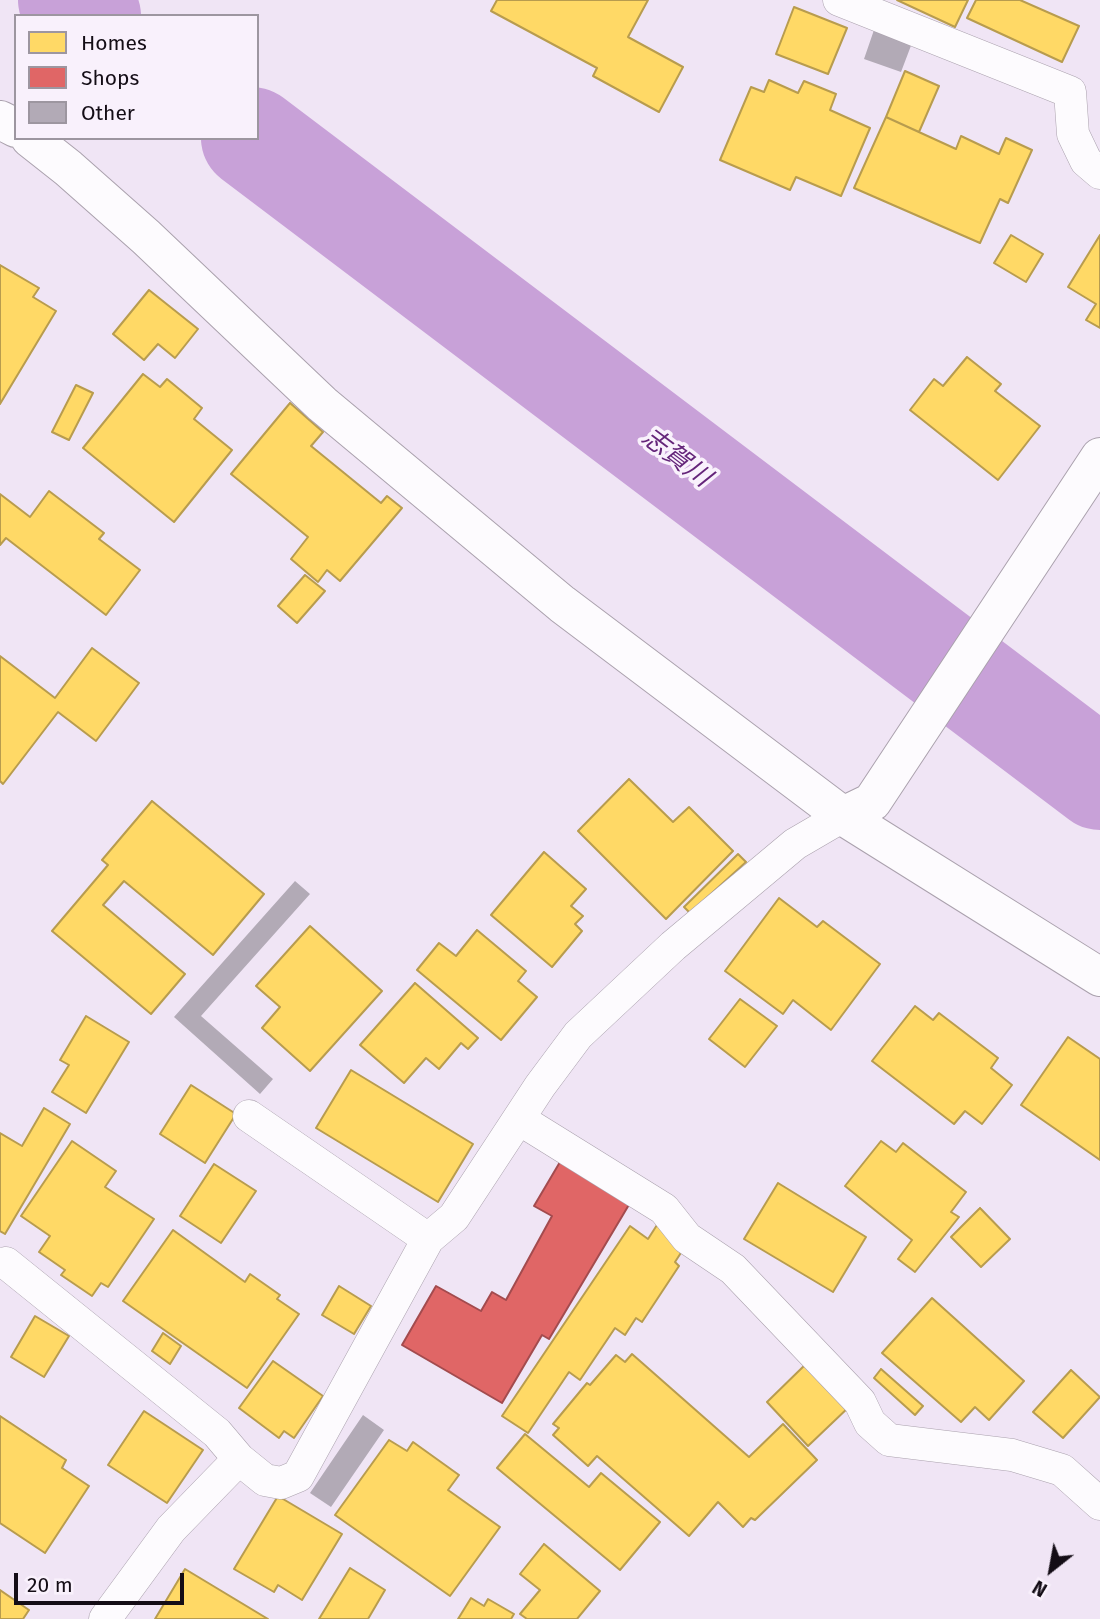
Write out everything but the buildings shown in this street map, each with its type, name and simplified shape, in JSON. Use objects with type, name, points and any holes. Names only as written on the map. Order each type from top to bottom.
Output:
[{"type":"street","points":[[32,140],[88,185],[233,317],[322,404],[562,604],[1100,976]]},
{"type":"street","points":[[858,809],[1100,457]]},
{"type":"lane","points":[[839,0],[1070,92],[1073,134],[1086,161],[1100,173]]},
{"type":"lane","points":[[6,1263],[217,1433],[239,1459],[265,1480],[281,1483],[298,1476],[428,1239],[454,1217],[578,1035],[673,946],[795,844],[858,809]]},
{"type":"lane","points":[[250,1116],[428,1239]]},
{"type":"lane","points":[[519,1119],[664,1209],[687,1238],[733,1269],[860,1402],[870,1423],[889,1440],[1012,1455],[1062,1470],[1100,1504]]},
{"type":"lane","points":[[105,1619],[171,1529],[239,1459]]},
{"type":"waterway","name":"志賀川","points":[[69,0],[87,14]]},
{"type":"waterway","name":"志賀川","points":[[255,140],[1100,779]]}]
